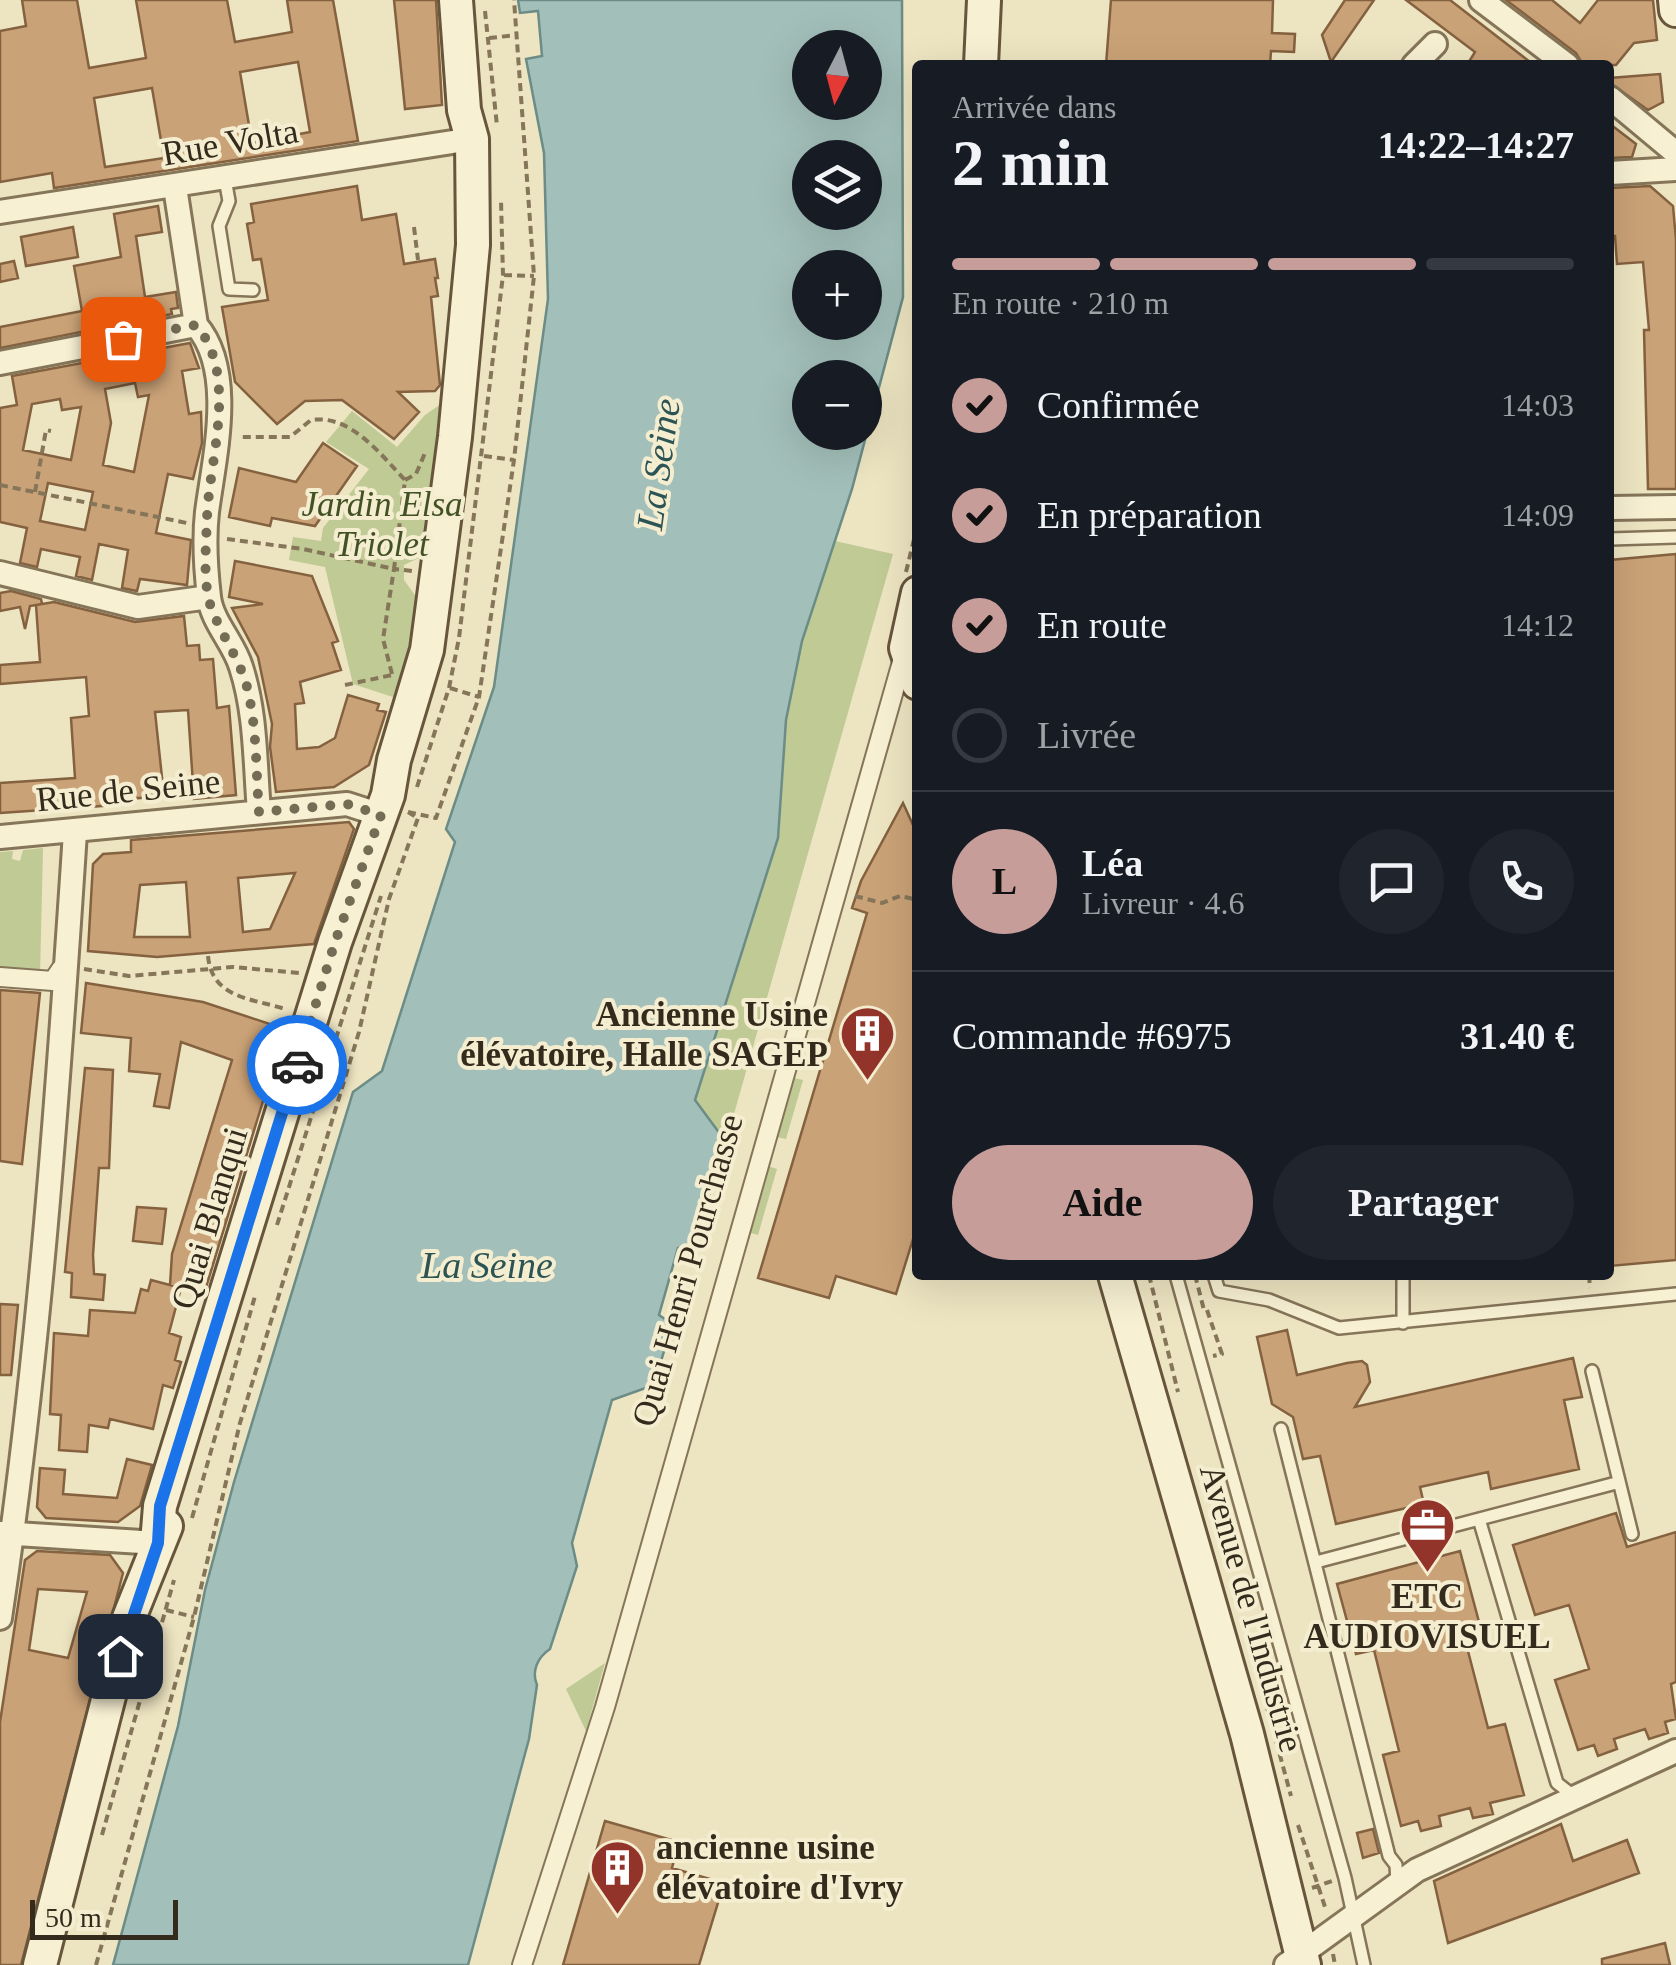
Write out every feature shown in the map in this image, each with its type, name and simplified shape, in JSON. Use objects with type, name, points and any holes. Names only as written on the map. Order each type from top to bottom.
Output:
[{"type":"main road","name":"Quai Blanqui","points":[[50,1965],[140,1633],[152,1606],[158,1543],[175,1510],[335,984],[348,936],[346,919],[384,805],[405,769],[440,651],[485,290],[484,266],[473,246],[472,139],[464,110],[456,0]]},
{"type":"main road","name":"Quai Blanqui","points":[[469,0],[480,109],[472,139]]},
{"type":"main road","points":[[981,60],[984,0]]},
{"type":"main road","points":[[1675,0],[1676,10]]},
{"type":"main road","name":"Quai Henri Pourchasse","points":[[906,648],[912,620]]},
{"type":"main road","points":[[906,648],[912,666]]},
{"type":"main road","name":"Avenue de l'Industrie","points":[[1116,1280],[1247,1734],[1297,1962]]},
{"type":"main road","name":"Quai Blanqui","points":[[40,1965],[130,1618],[152,1606]]},
{"type":"street","points":[[1482,0],[1560,60]]},
{"type":"street","points":[[1419,60],[1435,44]]},
{"type":"street","points":[[1614,101],[1676,153]]},
{"type":"street","name":"Rue Volta","points":[[0,212],[472,139]]},
{"type":"street","points":[[1614,173],[1676,168]]},
{"type":"street","points":[[174,188],[196,325],[207,338],[218,398],[220,436],[207,532],[209,598],[240,662],[250,696],[259,812]]},
{"type":"street","points":[[0,363],[196,325]]},
{"type":"street","points":[[1614,508],[1676,507]]},
{"type":"street","points":[[0,574],[138,606],[209,598]]},
{"type":"street","name":"Quai Henri Pourchasse","points":[[522,1965],[605,1707],[906,648]]},
{"type":"street","name":"Rue de Seine","points":[[0,837],[347,804],[384,805]]},
{"type":"street","points":[[0,1618],[68,970],[75,832]]},
{"type":"street","points":[[0,977],[53,982],[61,969]]},
{"type":"street","points":[[7,1533],[158,1543]]},
{"type":"street","points":[[1297,1962],[1417,1870],[1676,1750]]},
{"type":"lane","points":[[225,179],[229,201],[220,226],[229,289],[253,290]]},
{"type":"lane","points":[[1614,539],[1676,537]]},
{"type":"lane","name":"Avenue de l'Industrie","points":[[1177,1280],[1364,1965]]},
{"type":"lane","points":[[1216,1280],[1219,1291],[1269,1300],[1339,1328],[1676,1294]]},
{"type":"lane","points":[[1403,1280],[1404,1323]]},
{"type":"lane","points":[[1592,1371],[1616,1483],[1632,1534]]},
{"type":"lane","points":[[1280,1428],[1388,1856],[1396,1865],[1397,1885]]},
{"type":"lane","points":[[1316,1562],[1616,1483]]},
{"type":"lane","points":[[1479,1519],[1557,1783],[1575,1797]]},
{"type":"path","points":[[96,1965],[194,1617],[240,1424],[359,1032],[389,899],[418,818],[408,812],[436,818],[479,697],[514,460],[534,276],[514,0]]},
{"type":"path","points":[[489,38],[517,35]]},
{"type":"path","points":[[414,227],[418,260]]},
{"type":"path","points":[[504,276],[534,276]]},
{"type":"path","points":[[249,437],[290,438],[310,420],[328,420],[386,455],[406,480],[383,639],[394,684]]},
{"type":"path","points":[[34,492],[46,430],[51,431]]},
{"type":"path","points":[[482,455],[514,460]]},
{"type":"path","points":[[0,485],[207,532],[416,572]]},
{"type":"path","points":[[345,685],[392,675]]},
{"type":"path","points":[[449,688],[479,697]]},
{"type":"path","points":[[836,891],[882,903],[900,896],[912,899]]},
{"type":"path","points":[[208,956],[209,968],[220,989],[296,1012]]},
{"type":"path","points":[[87,970],[129,976],[209,968],[308,974]]},
{"type":"path","points":[[152,1606],[194,1617]]},
{"type":"green space","name":"Jardin Elsa Triolet","points":[[441,404],[425,555],[404,565],[404,580],[417,598],[408,660],[396,698],[353,684],[325,567],[289,560],[293,537],[321,541],[323,528],[369,469],[326,442],[352,411],[397,447],[425,415]]},
{"type":"green space","points":[[835,541],[893,554],[726,1142],[695,1101],[778,838],[786,720],[802,641]]},
{"type":"green space","points":[[43,848],[40,976],[0,973],[0,852],[13,851],[12,859],[20,861],[23,850]]},
{"type":"green space","points":[[794,1078],[803,1080],[786,1139],[777,1137]]},
{"type":"green space","points":[[768,1166],[777,1169],[758,1235],[748,1232]]},
{"type":"green space","points":[[605,1663],[586,1731],[566,1689]]},
{"type":"water","name":"La Seine","points":[[518,0],[902,0],[903,297],[882,376],[882,360],[792,360],[792,450],[862,450],[802,641],[786,720],[778,838],[695,1100],[726,1142],[693,1247],[678,1248],[659,1315],[672,1324],[654,1385],[612,1400],[572,1543],[577,1566],[550,1649],[535,1670],[537,1685],[529,1739],[468,1965],[113,1965],[178,1726],[205,1590],[234,1482],[353,1092],[382,1071],[455,842],[446,829],[494,687],[548,299],[544,153],[526,59],[542,56],[538,11],[520,13]]},
{"type":"building","points":[[22,0],[77,0],[89,68],[146,58],[136,0],[227,0],[235,42],[292,32],[287,0],[333,0],[358,141],[54,188],[52,173],[0,182],[0,31],[26,26]],"holes":[[[298,62],[310,132],[252,143],[240,72]],[[152,88],[164,158],[105,167],[94,98]]]},
{"type":"building","points":[[394,0],[436,0],[442,105],[405,109]]},
{"type":"building","points":[[1111,0],[1273,0],[1272,33],[1295,34],[1294,52],[1271,51],[1270,60],[1106,60]]},
{"type":"building","points":[[1345,0],[1374,0],[1332,60],[1322,35]]},
{"type":"building","points":[[1406,0],[1450,0],[1528,60],[1470,60],[1475,52]]},
{"type":"building","points":[[1506,0],[1552,0],[1580,23],[1598,0],[1653,0],[1657,40],[1634,43],[1616,65],[1614,60],[1580,60]]},
{"type":"building","points":[[1660,74],[1663,102],[1648,110],[1614,86],[1614,78]]},
{"type":"building","points":[[1614,127],[1636,144],[1632,157],[1614,158]]},
{"type":"building","points":[[357,186],[362,220],[396,214],[404,264],[435,259],[438,278],[438,296],[431,297],[440,385],[435,391],[398,392],[419,412],[394,439],[342,400],[305,401],[277,424],[235,382],[222,307],[268,300],[261,259],[253,260],[247,224],[254,222],[251,204]]},
{"type":"building","points":[[1650,186],[1673,206],[1676,489],[1648,489],[1644,330],[1649,330],[1643,262],[1617,264],[1614,188]]},
{"type":"building","points":[[158,206],[162,232],[136,236],[145,297],[176,292],[178,308],[171,309],[172,314],[0,348],[0,327],[82,311],[74,266],[121,257],[114,214]]},
{"type":"building","points":[[73,227],[78,257],[26,266],[21,237]]},
{"type":"building","points":[[14,261],[18,278],[0,282],[0,264]]},
{"type":"building","points":[[190,343],[199,368],[182,371],[189,414],[201,412],[202,443],[193,479],[168,474],[156,533],[191,540],[187,585],[140,579],[137,591],[122,588],[128,550],[99,544],[92,580],[76,576],[80,557],[41,549],[37,567],[20,563],[27,528],[0,522],[0,408],[17,405],[12,376]],"holes":[[[135,383],[138,397],[149,395],[134,472],[103,465],[111,423],[105,389]],[[60,399],[62,410],[81,407],[71,460],[23,450],[32,404]],[[48,483],[93,492],[85,530],[40,521]]]},
{"type":"building","points":[[323,443],[357,466],[315,526],[272,518],[270,526],[229,517],[239,468],[296,482]]},
{"type":"building","points":[[1676,554],[1676,1260],[1614,1266],[1614,560]]},
{"type":"building","points":[[235,561],[312,576],[338,641],[332,643],[341,670],[300,682],[304,703],[295,704],[297,749],[319,747],[335,738],[348,695],[379,704],[377,710],[386,712],[369,765],[334,787],[276,792],[270,747],[272,724],[258,657],[232,608],[263,604],[229,597]]},
{"type":"building","points":[[11,591],[41,599],[42,604],[30,606],[25,629],[20,607],[0,611],[0,593]]},
{"type":"building","points":[[54,602],[135,622],[184,616],[187,646],[199,645],[200,660],[213,659],[217,708],[229,706],[236,795],[194,799],[188,710],[155,712],[164,796],[116,800],[116,805],[0,813],[0,783],[75,778],[71,718],[89,716],[86,677],[0,684],[0,665],[40,662],[36,605]]},
{"type":"building","name":"Ancienne Usine élévatoire, Halle SAGEP","points":[[903,803],[912,823],[912,1242],[896,1294],[836,1276],[829,1298],[758,1278],[867,913],[852,908],[861,881]]},
{"type":"building","points":[[349,822],[354,829],[314,944],[157,957],[88,951],[93,864],[103,854],[131,852],[131,840]],"holes":[[[295,873],[270,929],[243,932],[238,878]],[[186,882],[190,937],[134,937],[140,885]]]},
{"type":"building","points":[[86,983],[203,1002],[285,1029],[204,1294],[170,1285],[172,1254],[232,1060],[181,1042],[169,1108],[154,1106],[160,1074],[129,1071],[131,1038],[81,1033]]},
{"type":"building","points":[[0,990],[40,993],[22,1164],[0,1161]]},
{"type":"building","points":[[85,1068],[113,1070],[109,1168],[99,1168],[93,1255],[94,1274],[105,1275],[103,1300],[71,1297],[72,1273],[65,1272]]},
{"type":"building","points":[[137,1207],[166,1209],[162,1244],[133,1241]]},
{"type":"building","points":[[151,1280],[181,1288],[169,1333],[181,1337],[175,1360],[181,1362],[173,1388],[163,1385],[153,1429],[110,1419],[108,1428],[89,1425],[87,1452],[59,1450],[61,1415],[50,1414],[54,1333],[88,1336],[90,1310],[135,1313],[141,1289],[148,1291]]},
{"type":"building","points":[[0,1304],[18,1305],[11,1375],[0,1375]]},
{"type":"building","points":[[1287,1330],[1297,1375],[1347,1363],[1362,1361],[1367,1365],[1370,1382],[1355,1407],[1573,1358],[1582,1397],[1564,1400],[1579,1469],[1491,1489],[1488,1472],[1420,1487],[1424,1504],[1336,1524],[1320,1456],[1303,1459],[1293,1417],[1272,1404],[1257,1337]]},
{"type":"building","points":[[127,1459],[152,1465],[140,1506],[118,1522],[46,1518],[37,1507],[40,1468],[65,1470],[63,1494],[117,1498]]},
{"type":"building","points":[[1616,1513],[1627,1547],[1676,1532],[1676,1682],[1671,1684],[1676,1719],[1665,1722],[1668,1733],[1649,1739],[1645,1729],[1614,1739],[1617,1749],[1598,1756],[1594,1745],[1578,1750],[1555,1680],[1589,1669],[1569,1605],[1535,1615],[1513,1545]]},
{"type":"building","points":[[37,1551],[110,1555],[123,1573],[21,1965],[0,1965],[0,1722],[25,1560]],"holes":[[[38,1589],[87,1592],[68,1658],[29,1650]]]},
{"type":"building","points":[[1460,1551],[1479,1622],[1462,1628],[1488,1728],[1505,1724],[1524,1795],[1490,1803],[1493,1814],[1473,1818],[1470,1808],[1439,1816],[1441,1826],[1421,1831],[1418,1821],[1401,1826],[1383,1755],[1399,1751],[1374,1650],[1356,1654],[1337,1584]]},
{"type":"building","name":"ancienne usine élévatoire d'Ivry","points":[[605,1821],[679,1842],[672,1868],[724,1883],[699,1965],[563,1965]]},
{"type":"building","points":[[1561,1824],[1573,1861],[1627,1840],[1639,1873],[1448,1943],[1434,1881]]},
{"type":"building","points":[[1373,1829],[1379,1853],[1363,1858],[1357,1833]]},
{"type":"building","points":[[1665,1943],[1670,1965],[1602,1965],[1602,1959]]},
{"type":"way so far","points":[[123,339],[196,325],[207,338],[218,398],[220,436],[206,515],[209,598],[240,662],[250,696],[259,812],[347,804],[381,815],[335,942],[297,1065]]},
{"type":"place","name":"Ancienne Usine élévatoire, Halle SAGEP","points":[[867,1083]]},
{"type":"place","name":"ETC AUDIOVISUEL","points":[[1427,1574]]},
{"type":"place","name":"ancienne usine élévatoire d'Ivry","points":[[617,1916]]},
{"type":"route","points":[[120,1656],[158,1543],[160,1506],[297,1065]]}]
